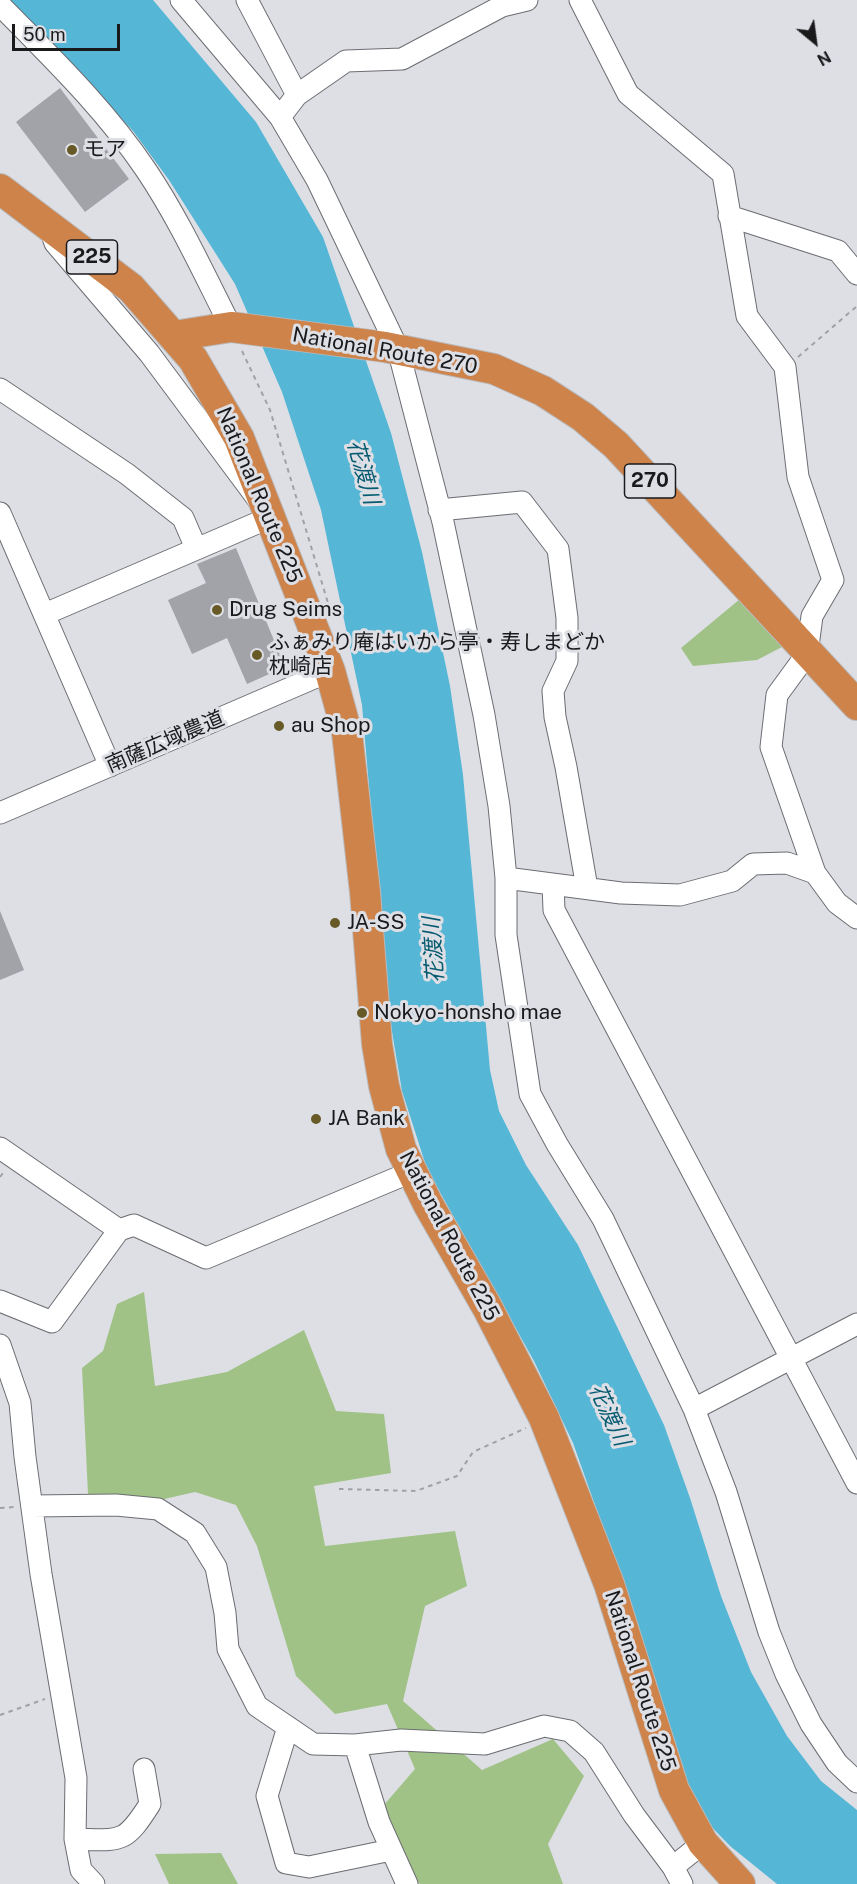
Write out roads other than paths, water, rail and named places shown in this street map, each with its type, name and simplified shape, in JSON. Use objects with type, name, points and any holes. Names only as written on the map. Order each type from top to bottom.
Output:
[{"type":"highway","name":"National Route 225","points":[[0,189],[131,288],[193,359],[238,438],[314,628],[330,671],[345,724],[352,762],[377,1044],[393,1122],[411,1172],[487,1307],[544,1418],[609,1584],[674,1790],[703,1843],[731,1875]]},
{"type":"highway","name":"National Route 270","points":[[174,336],[234,327],[392,348],[494,369],[543,391],[583,417],[616,445],[807,654],[857,705]]},
{"type":"street","points":[[181,0],[280,117],[316,180],[392,348],[439,510],[484,716],[499,806],[506,878],[506,935],[530,1094],[557,1144],[603,1219],[694,1408],[726,1492],[769,1632],[786,1674],[811,1724],[837,1763],[857,1782]]},
{"type":"street","points":[[247,0],[297,95]]},
{"type":"street","points":[[280,117],[297,95],[346,60],[402,59],[502,6],[527,0]]},
{"type":"street","points":[[580,0],[628,94],[723,174],[747,316],[785,367],[798,477],[833,580],[812,616],[807,654],[777,695],[771,747],[815,873],[837,903],[857,918]]},
{"type":"street","points":[[0,5],[78,85],[145,169],[234,327]]},
{"type":"street","points":[[729,216],[838,251],[857,274]]},
{"type":"street","points":[[45,615],[271,517],[149,353],[55,243],[51,226]]},
{"type":"street","points":[[0,389],[127,474],[183,518],[196,548]]},
{"type":"street","points":[[439,510],[522,502],[558,549],[567,618],[567,661],[553,691],[555,717],[587,888]]},
{"type":"street","points":[[0,513],[110,766]]},
{"type":"street","name":"南薩広域農道","points":[[0,813],[330,671]]},
{"type":"street","points":[[506,878],[632,894],[680,896],[732,881],[753,864],[787,863],[815,873]]},
{"type":"street","points":[[553,884],[554,910],[857,1484]]},
{"type":"street","points":[[0,1148],[119,1230]]},
{"type":"street","points":[[0,1301],[52,1322],[119,1230],[135,1225],[206,1258],[411,1172]]},
{"type":"street","points":[[694,1408],[857,1324]]},
{"type":"street","points":[[0,1345],[20,1403],[52,1647],[76,1778],[75,1839],[81,1870],[94,1884]]},
{"type":"street","points":[[32,1506],[116,1505],[158,1509],[195,1533],[216,1567],[225,1613],[228,1649],[257,1706],[313,1743],[355,1745],[401,1740],[485,1744],[517,1737],[544,1726],[570,1731],[594,1752],[634,1815],[677,1876],[703,1843]]},
{"type":"street","points":[[288,1726],[267,1796],[286,1863],[309,1867],[391,1850]]},
{"type":"street","points":[[355,1745],[379,1822],[407,1884]]},
{"type":"street","points":[[75,1839],[118,1840],[134,1830],[150,1804],[144,1769]]},
{"type":"water","name":"花渡川","points":[[8,0],[153,0],[256,122],[323,237],[391,433],[422,552],[450,686],[463,775],[490,1070],[499,1111],[526,1165],[578,1245],[664,1425],[721,1596],[751,1672],[787,1736],[821,1781],[857,1810],[857,1884],[777,1884],[730,1846],[703,1818],[678,1778],[638,1626],[573,1443],[534,1361],[427,1169],[402,1091],[388,1008],[362,705],[321,510],[282,392],[235,284],[169,180],[133,131]]},
{"type":"place","name":"モア","points":[[72,150]]},
{"type":"place","name":"Drug Seims","points":[[217,610]]},
{"type":"place","name":"ふぁみり庵はいから亭・寿しまどか 枕崎店","points":[[257,655]]},
{"type":"place","name":"au Shop","points":[[279,726]]},
{"type":"place","name":"JA-SS","points":[[335,923]]},
{"type":"place","name":"Nokyo-honsho mae","points":[[362,1013]]},
{"type":"place","name":"JA Bank","points":[[316,1119]]}]
